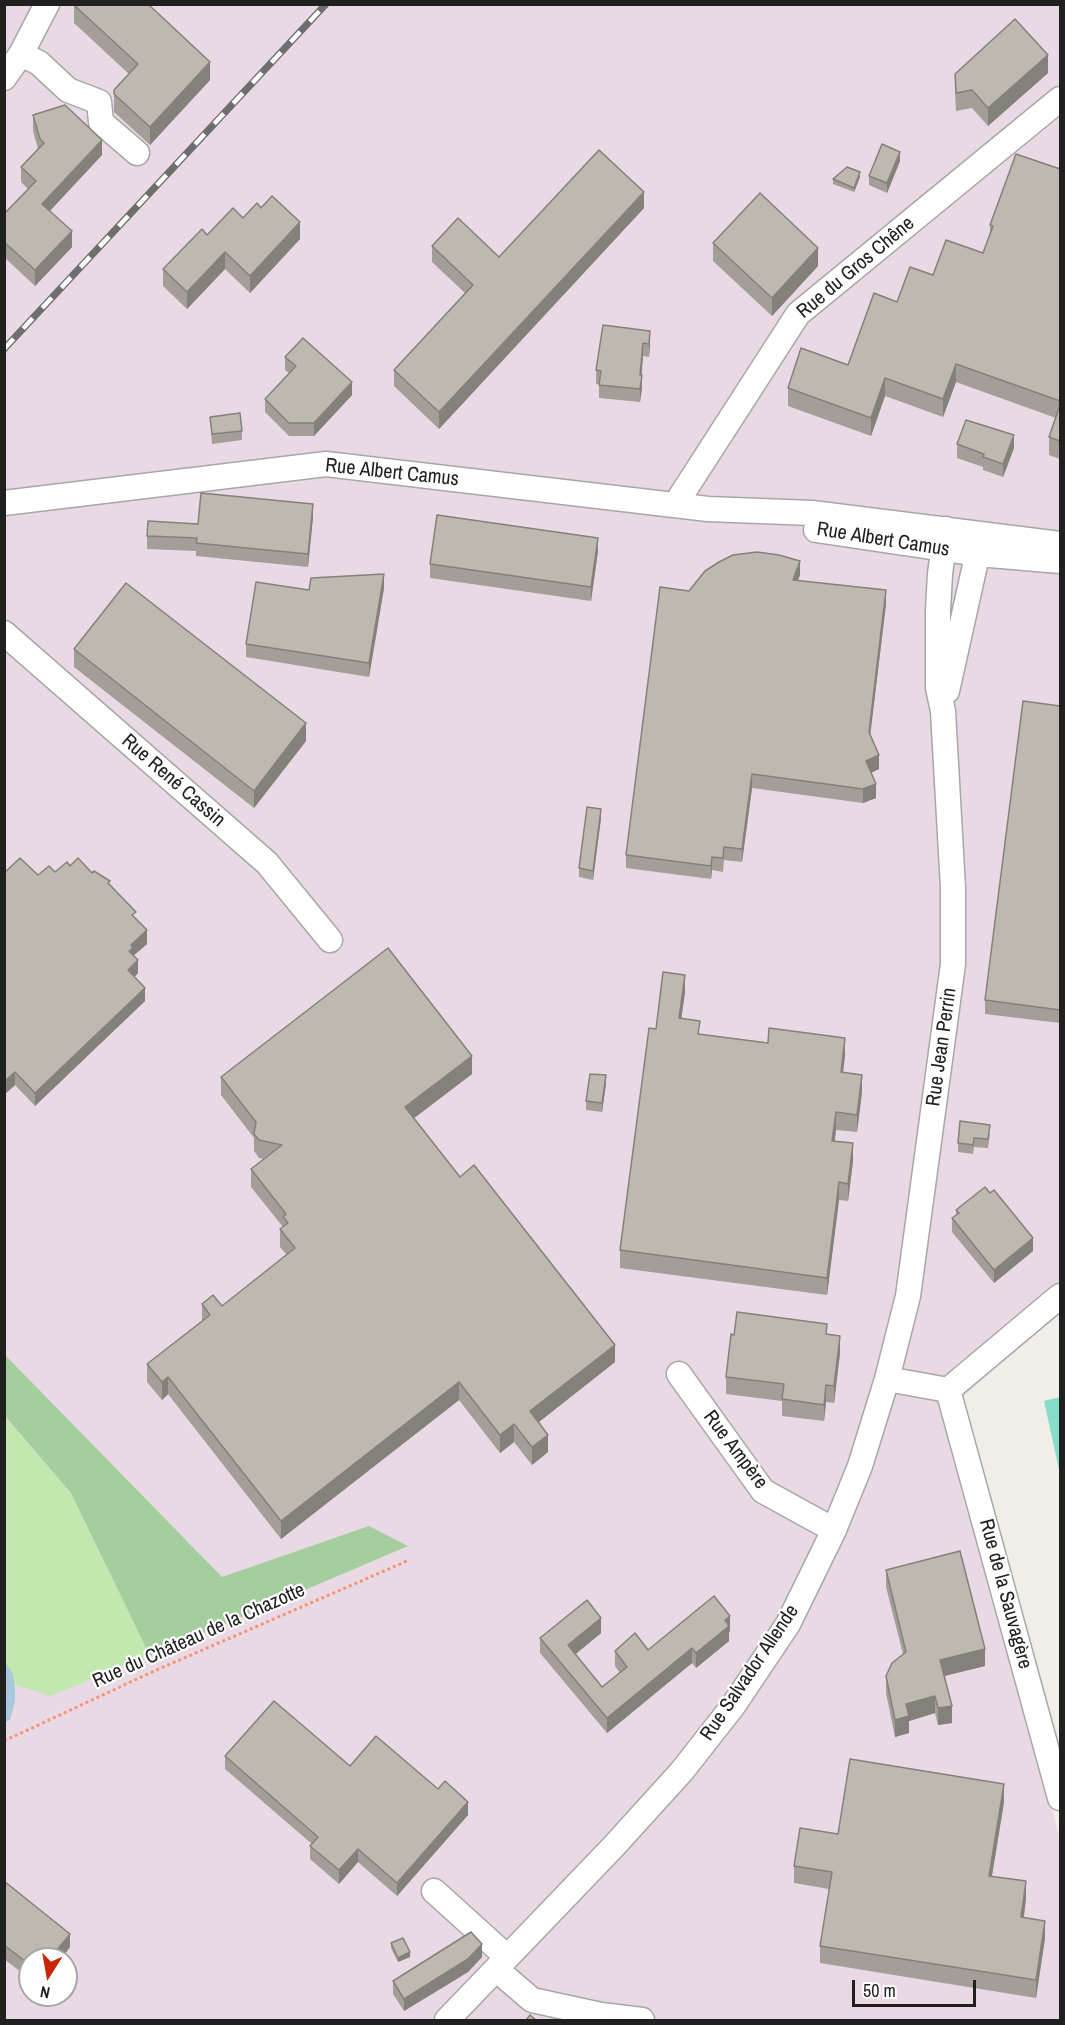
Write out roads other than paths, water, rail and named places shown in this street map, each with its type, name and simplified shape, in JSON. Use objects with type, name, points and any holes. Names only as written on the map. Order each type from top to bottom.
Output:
[{"type":"street","points":[[4,78],[21,54],[47,4]]},
{"type":"street","points":[[21,54],[39,63],[68,90],[99,102],[101,122],[137,153]]},
{"type":"street","name":"Rue du Gros Chêne","points":[[675,505],[798,314],[1060,99]]},
{"type":"street","name":"Rue Albert Camus","points":[[4,503],[326,464],[708,509],[779,524],[945,539],[1060,561]]},
{"type":"street","name":"Rue Jean Perrin","points":[[887,1379],[908,1296],[953,964],[953,888],[943,711],[938,688],[938,610],[945,539]]},
{"type":"street","name":"Rue Albert Camus","points":[[980,544],[1060,544]]},
{"type":"street","name":"Rue Jean Perrin","points":[[943,711],[980,544]]},
{"type":"street","name":"Rue René Cassin","points":[[4,633],[267,863],[330,940]]},
{"type":"street","points":[[887,1379],[948,1389],[1060,1296]]},
{"type":"street","name":"Rue Ampère","points":[[679,1374],[763,1491],[834,1530]]},
{"type":"street","name":"Rue Salvador Allende","points":[[447,2020],[614,1846],[682,1771],[733,1706],[788,1624],[834,1530],[860,1466],[887,1379]]},
{"type":"street","name":"Rue de la Sauvagère","points":[[948,1389],[1060,1798]]},
{"type":"street","points":[[434,1891],[501,1963],[532,2001],[601,2015],[642,2020]]},
{"type":"railway","points":[[4,349],[326,4]]}]
